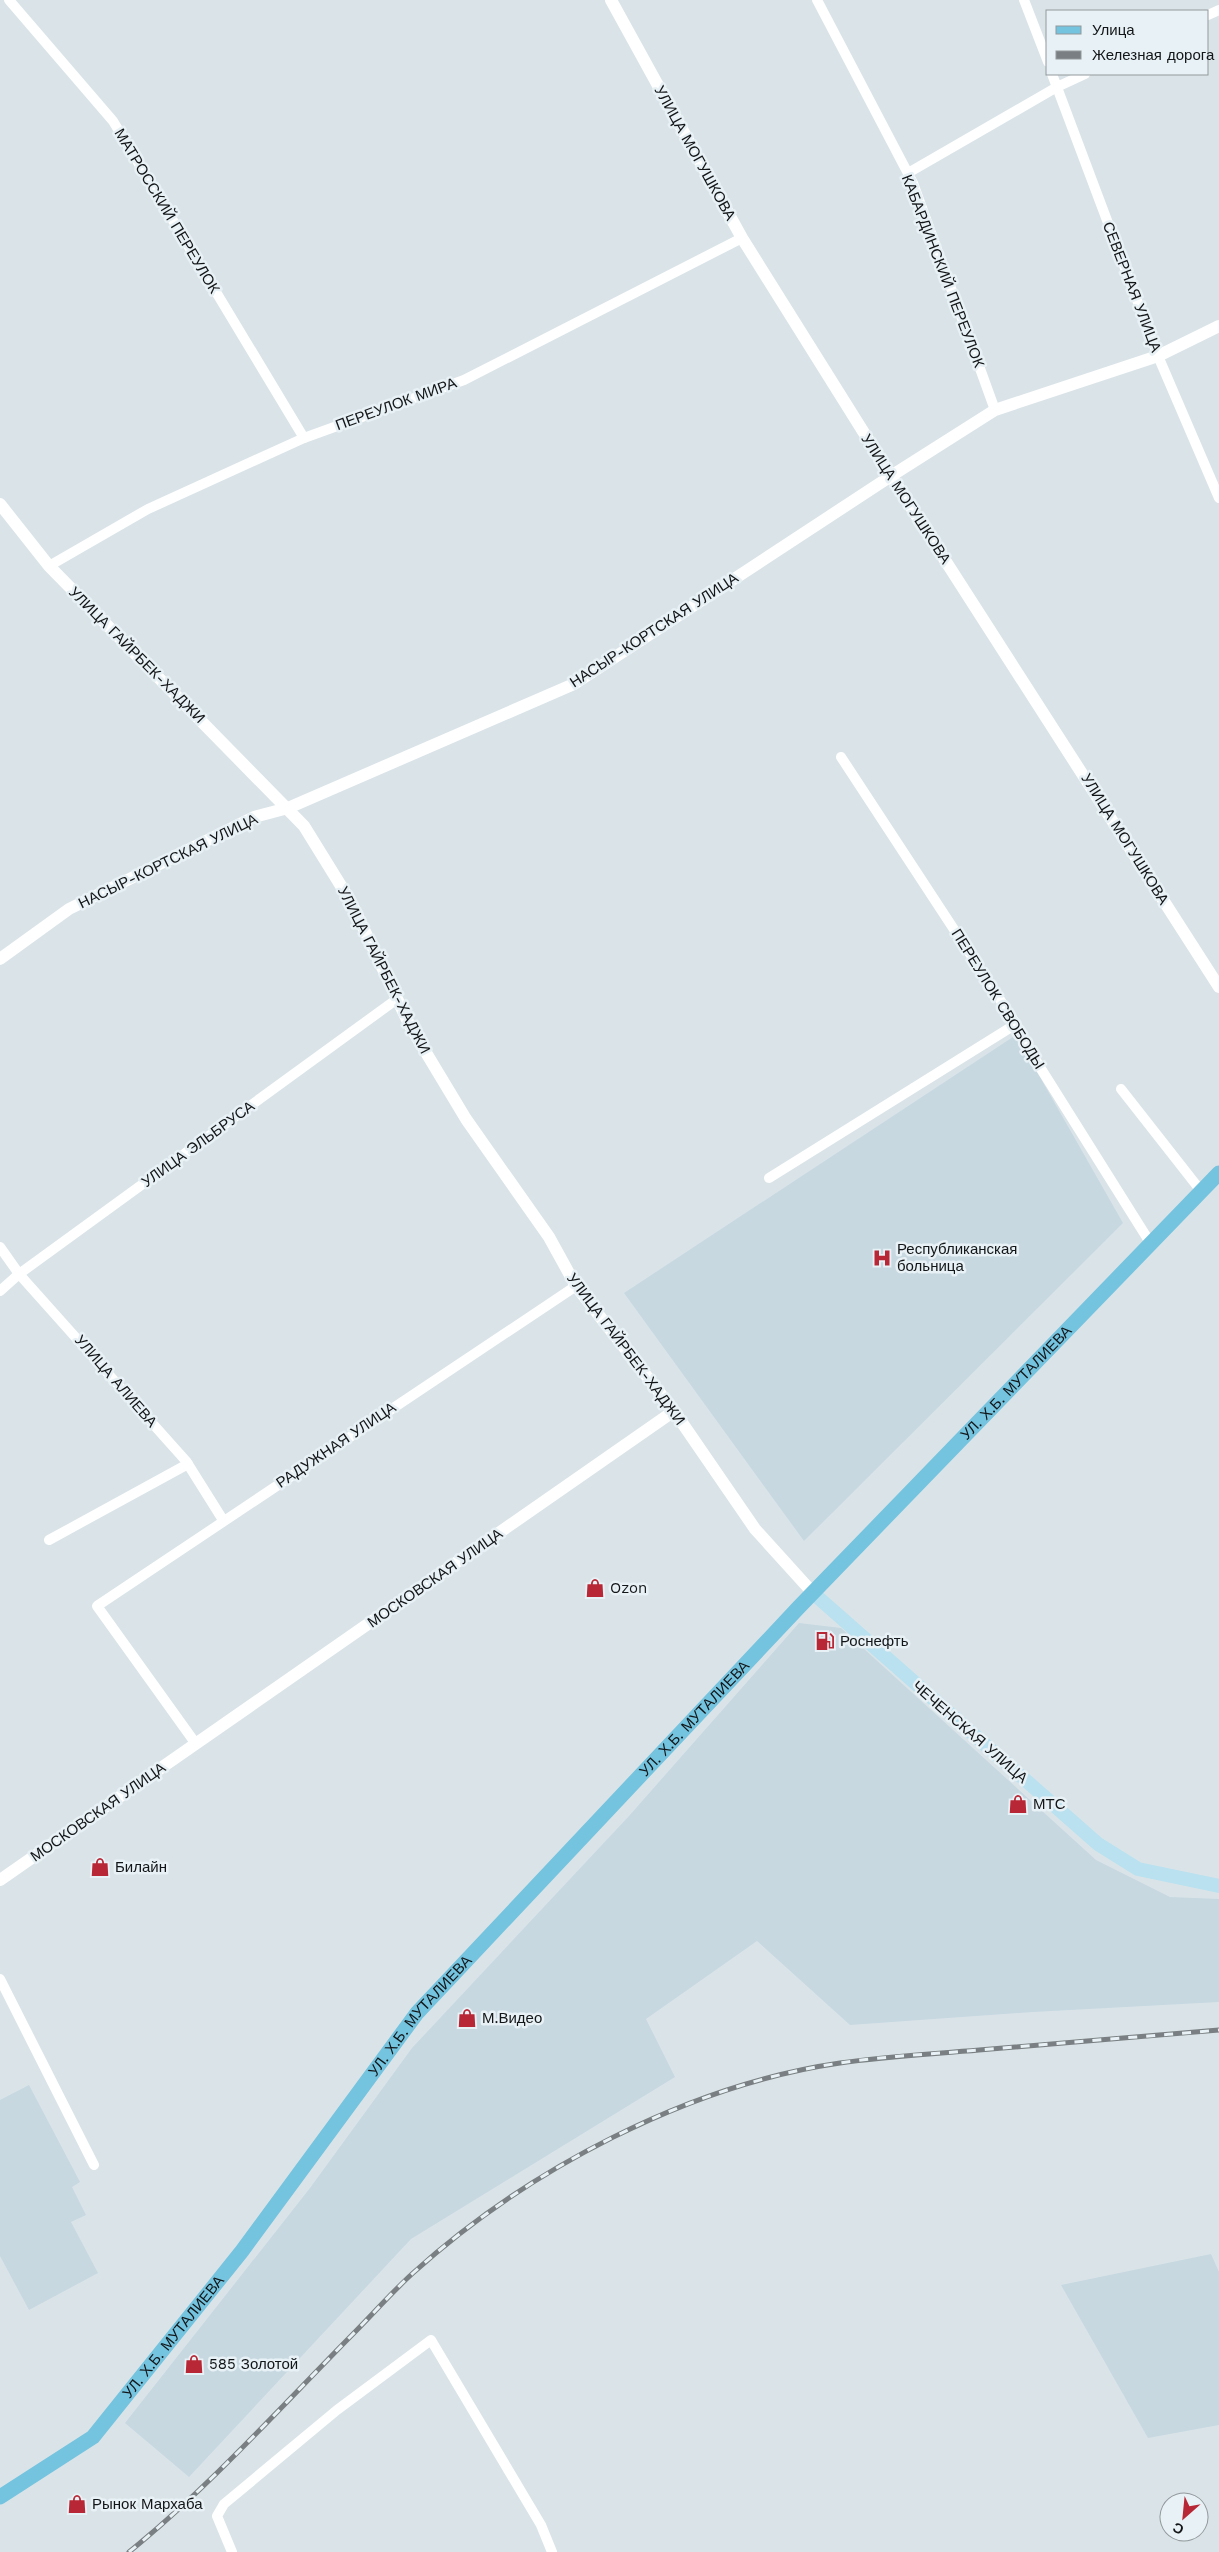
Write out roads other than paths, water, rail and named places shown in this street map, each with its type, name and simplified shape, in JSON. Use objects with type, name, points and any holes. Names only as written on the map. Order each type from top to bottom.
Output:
[{"type":"main road","name":"УЛ. Х.Б. МУТАЛИЕВА","points":[[0,2498],[93,2436],[242,2251],[417,2013],[813,1593],[1219,1173]]},
{"type":"main road","name":"ЧЕЧЕНСКАЯ УЛИЦА","points":[[813,1593],[1098,1844],[1138,1869],[1219,1886]]},
{"type":"main road","points":[[0,2488],[117,2407]]},
{"type":"street","name":"МАТРОССКИЙ ПЕРЕУЛОК","points":[[9,0],[113,121],[304,438]]},
{"type":"street","name":"УЛИЦА МОГУШКОВА","points":[[611,0],[742,238],[890,476],[1219,987]]},
{"type":"street","name":"КАБАРДИНСКИЙ ПЕРЕУЛОК","points":[[818,0],[908,173],[995,410]]},
{"type":"street","points":[[1024,0],[1046,57]]},
{"type":"street","name":"СЕВЕРНАЯ УЛИЦА","points":[[1052,75],[1158,356],[1219,498]]},
{"type":"street","points":[[908,173],[1057,87],[1083,75]]},
{"type":"street","name":"ПЕРЕУЛОК МИРА","points":[[49,566],[148,508],[304,438],[464,380],[742,238]]},
{"type":"street","name":"НАСЫР-КОРТСКАЯ УЛИЦА","points":[[0,959],[69,909],[254,817],[288,808],[574,684],[890,476],[995,410],[1158,356],[1219,326]]},
{"type":"street","name":"УЛИЦА ГАЙРБЕК-ХАДЖИ","points":[[0,504],[49,566],[304,826],[351,902],[397,999],[466,1119],[548,1237],[576,1286],[674,1411],[755,1529],[813,1593]]},
{"type":"street","name":"ПЕРЕУЛОК СВОБОДЫ","points":[[841,756],[1016,1024],[1038,1064],[1151,1244]]},
{"type":"street","name":"УЛИЦА ЭЛЬБРУСА","points":[[0,1291],[20,1274],[397,999]]},
{"type":"street","points":[[769,1178],[1016,1024]]},
{"type":"street","points":[[1121,1088],[1201,1191]]},
{"type":"street","name":"УЛИЦА АЛИЕВА","points":[[0,1247],[20,1274],[188,1464],[223,1520]]},
{"type":"street","name":"РАДУЖНАЯ УЛИЦА","points":[[196,1744],[97,1606],[223,1520],[576,1286]]},
{"type":"street","name":"МОСКОВСКАЯ УЛИЦА","points":[[0,1880],[674,1411]]},
{"type":"street","points":[[49,1540],[188,1464]]},
{"type":"street","points":[[0,1979],[94,2165]]},
{"type":"street","points":[[232,2552],[217,2516],[224,2504],[337,2410],[431,2340],[541,2525],[552,2552]]},
{"type":"railway","points":[[129,2552],[159,2527],[215,2474],[413,2273],[458,2235],[506,2200],[558,2167],[612,2138],[668,2112],[725,2091],[783,2074],[840,2063],[1219,2030]]},
{"type":"place","name":"Республиканская больница","points":[[882,1258]]},
{"type":"place","name":"Ozon","points":[[595,1588]]},
{"type":"place","name":"Роснефть","points":[[825,1641]]},
{"type":"place","name":"МТС","points":[[1018,1804]]},
{"type":"place","name":"Билайн","points":[[100,1867]]},
{"type":"place","name":"М.Видео","points":[[467,2018]]},
{"type":"place","name":"585 Золотой","points":[[194,2364]]},
{"type":"place","name":"Рынок Мархаба","points":[[77,2504]]}]
